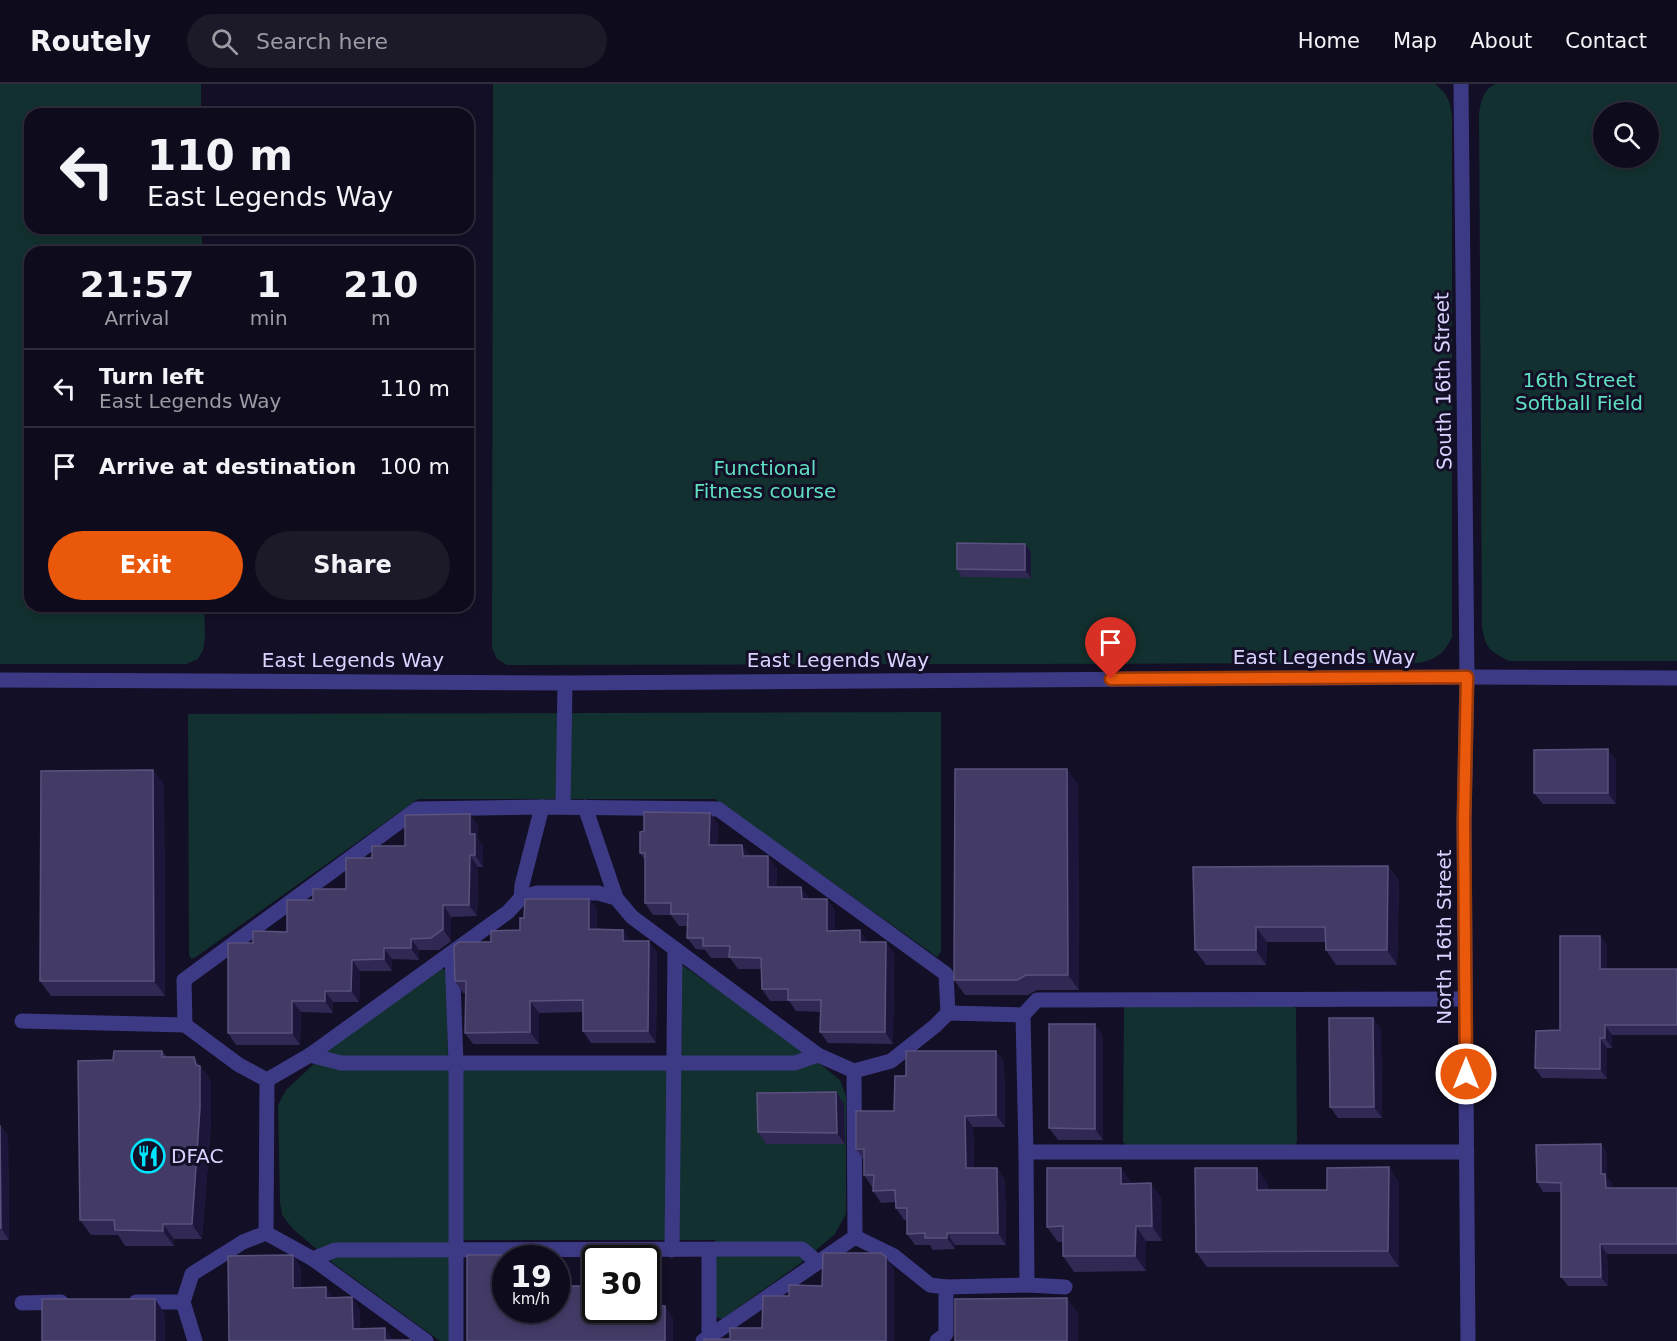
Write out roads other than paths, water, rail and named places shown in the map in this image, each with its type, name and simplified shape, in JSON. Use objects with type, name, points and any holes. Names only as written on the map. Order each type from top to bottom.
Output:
[{"type":"street","name":"South 16th Street","points":[[1461,84],[1467,677]]},
{"type":"street","name":"East Legends Way","points":[[0,680],[565,683],[1467,677],[1677,678]]},
{"type":"street","name":"North 16th Street","points":[[1467,677],[1464,822],[1468,1341]]},
{"type":"street","points":[[563,807],[565,683]]},
{"type":"street","points":[[521,898],[522,885],[542,807]]},
{"type":"street","points":[[185,1026],[184,980],[417,809],[542,807],[718,809],[946,975],[948,1013]]},
{"type":"street","points":[[585,807],[616,898],[632,917],[818,1055],[854,1071],[891,1061],[948,1013],[1023,1015]]},
{"type":"street","points":[[267,1080],[310,1055],[508,912],[521,898],[537,893],[598,893],[616,898]]},
{"type":"street","points":[[672,1250],[675,949]]},
{"type":"street","points":[[452,953],[456,1063],[456,1341]]},
{"type":"street","points":[[1027,1285],[1023,1015],[1037,1000],[1118,997],[1466,999]]},
{"type":"street","points":[[22,1021],[185,1026],[239,1065],[267,1080]]},
{"type":"street","points":[[310,1055],[341,1063],[795,1063],[818,1055]]},
{"type":"street","points":[[854,1071],[855,1237]]},
{"type":"street","points":[[266,1233],[267,1080]]},
{"type":"street","points":[[1026,1152],[1467,1152]]},
{"type":"street","points":[[266,1233],[313,1260],[426,1341]]},
{"type":"street","points":[[195,1341],[183,1302],[192,1274],[243,1242],[266,1233]]},
{"type":"street","points":[[706,1339],[855,1237]]},
{"type":"street","points":[[855,1237],[894,1256],[930,1285],[1065,1287]]},
{"type":"street","points":[[313,1260],[335,1250],[802,1249],[817,1262]]},
{"type":"street","points":[[706,1339],[709,1250]]},
{"type":"street","points":[[937,1341],[946,1334],[946,1287]]},
{"type":"street","points":[[22,1303],[80,1302]]},
{"type":"street","points":[[125,1302],[183,1302]]},
{"type":"place","name":"DFAC","points":[[148,1156]]},
{"type":"park label","name":"16th Street Softball Field","points":[[1579,392]]},
{"type":"park label","name":"Functional Fitness course","points":[[765,480]]}]
